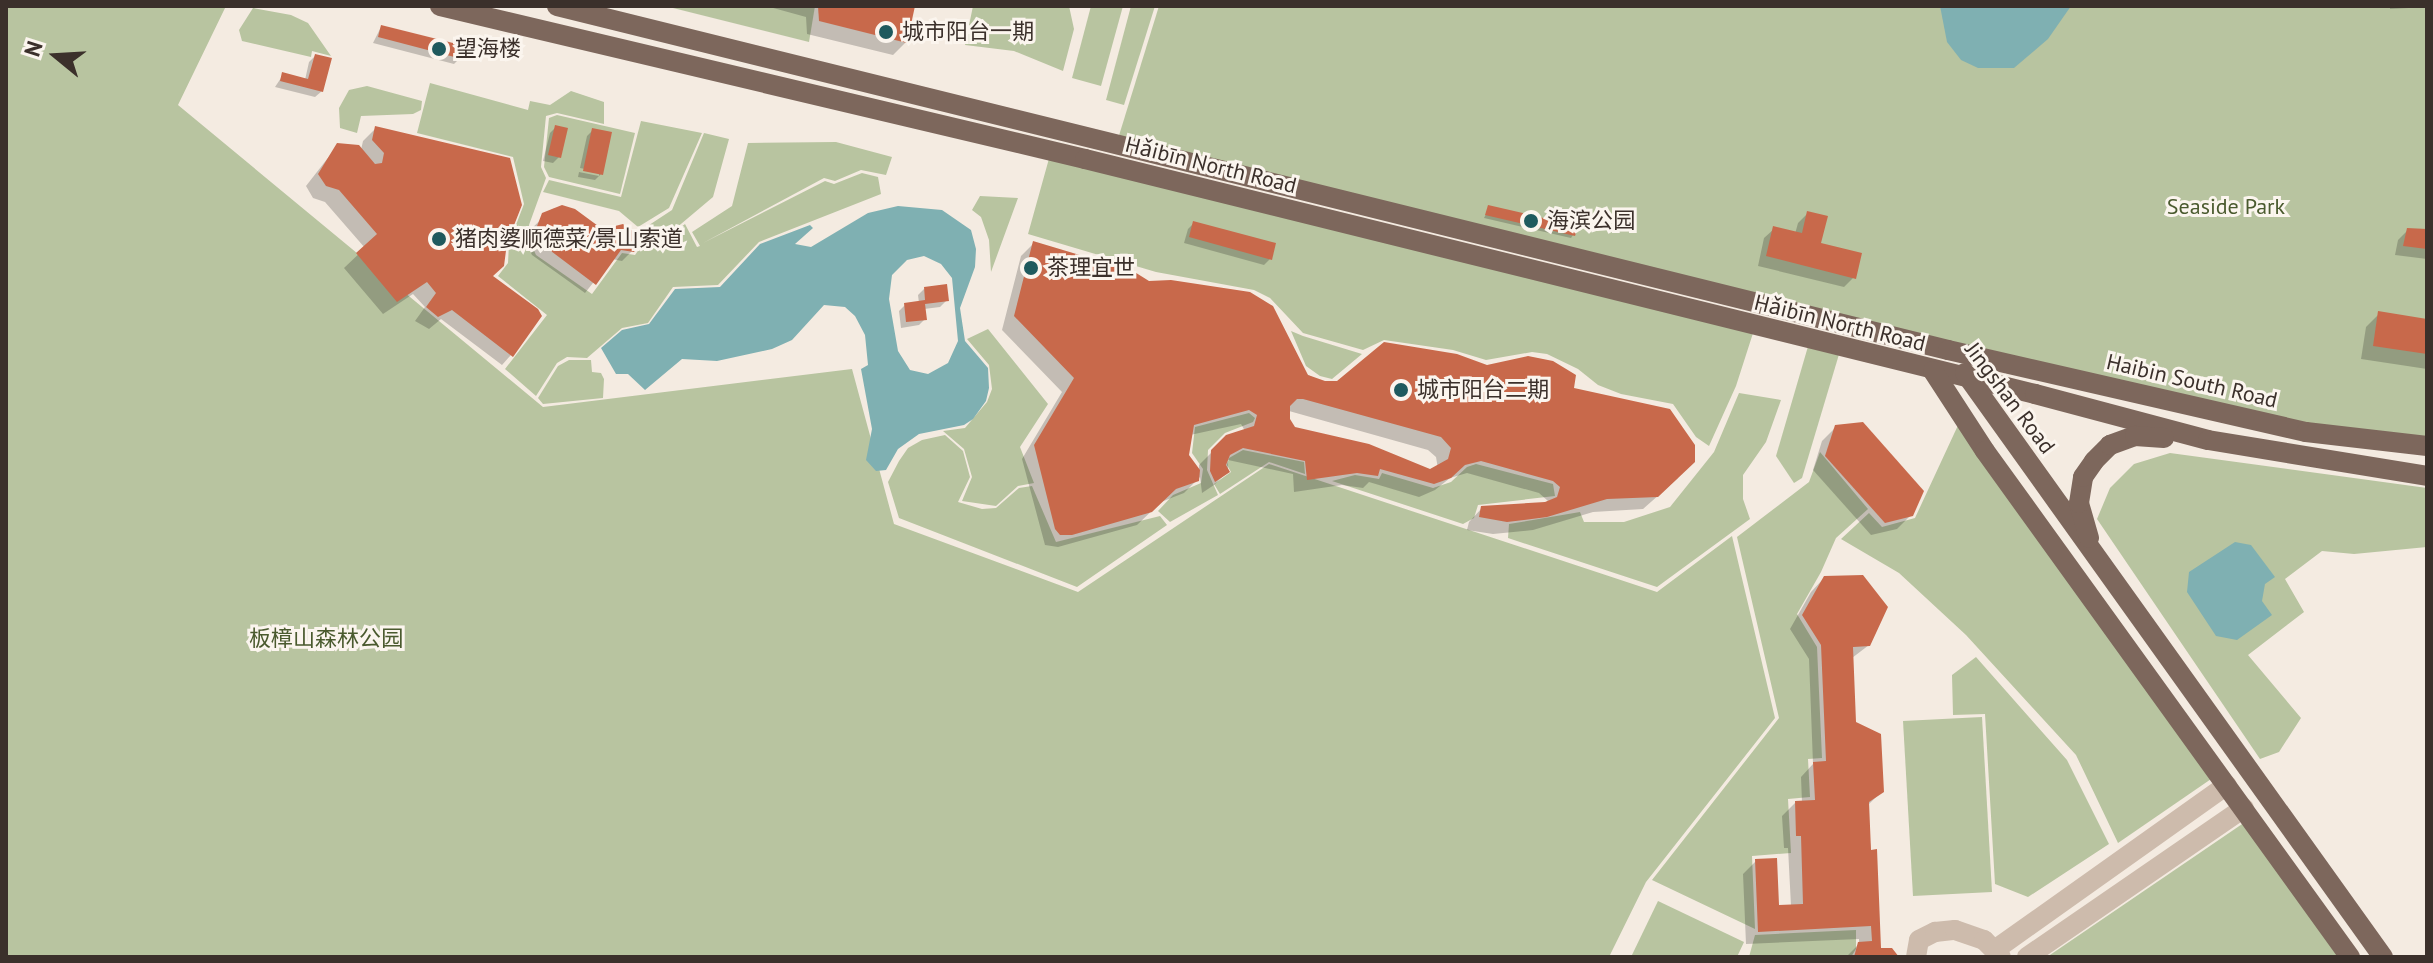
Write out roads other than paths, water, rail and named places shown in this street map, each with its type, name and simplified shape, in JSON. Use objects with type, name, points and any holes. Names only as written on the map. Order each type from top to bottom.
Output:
[{"type":"main road","name":"Hǎibīn North Road","points":[[440,6],[1085,159],[1969,378]]},
{"type":"main road","name":"Hǎibīn North Road","points":[[557,6],[1948,350]]},
{"type":"main road","name":"Jingshan Road","points":[[2350,957],[1985,451],[1933,371],[1948,350],[2383,957]]},
{"type":"main road","name":"Haibin South Road","points":[[1948,350],[2306,432],[2427,446]]},
{"type":"main road","points":[[1969,378],[2208,440],[2427,476]]},
{"type":"main road","points":[[2093,553],[2079,503],[2083,477],[2110,445],[2135,436],[2208,440]]},
{"type":"lane","points":[[1916,957],[1919,940],[1935,932],[1955,930],[1969,933],[1998,953],[2227,785]]},
{"type":"lane","points":[[2027,957],[2244,808]]},
{"type":"water","points":[[1940,6],[2071,6],[2048,39],[2014,68],[1978,68],[1961,60],[1947,42]]},
{"type":"water","points":[[898,206],[942,210],[971,230],[976,249],[975,267],[960,308],[965,341],[988,368],[986,401],[973,419],[964,425],[919,434],[898,449],[886,470],[876,471],[866,460],[872,429],[861,369],[868,365],[865,335],[855,316],[845,307],[824,305],[792,340],[772,349],[717,361],[682,359],[645,390],[628,374],[616,374],[601,348],[622,330],[649,324],[675,289],[720,287],[760,244],[810,225],[813,228],[795,244],[811,247],[868,213]],"holes":[[[924,256],[941,264],[952,278],[958,341],[948,363],[928,374],[910,370],[898,351],[889,299],[892,275],[907,260]]]},
{"type":"water","points":[[2235,542],[2251,545],[2275,577],[2265,584],[2262,601],[2272,615],[2237,640],[2216,636],[2187,592],[2189,572]]},
{"type":"place","name":"城市阳台一期","points":[[886,32]]},
{"type":"place","name":"望海楼","points":[[439,49]]},
{"type":"place","name":"海滨公园","points":[[1531,221]]},
{"type":"place","name":"猪肉婆顺德菜/景山索道","points":[[439,239]]},
{"type":"place","name":"茶理宜世","points":[[1031,268]]},
{"type":"place","name":"城市阳台二期","points":[[1401,390]]},
{"type":"park label","name":"Seaside Park","points":[[2226,207]]},
{"type":"park label","name":"板樟山森林公园","points":[[326,639]]}]
